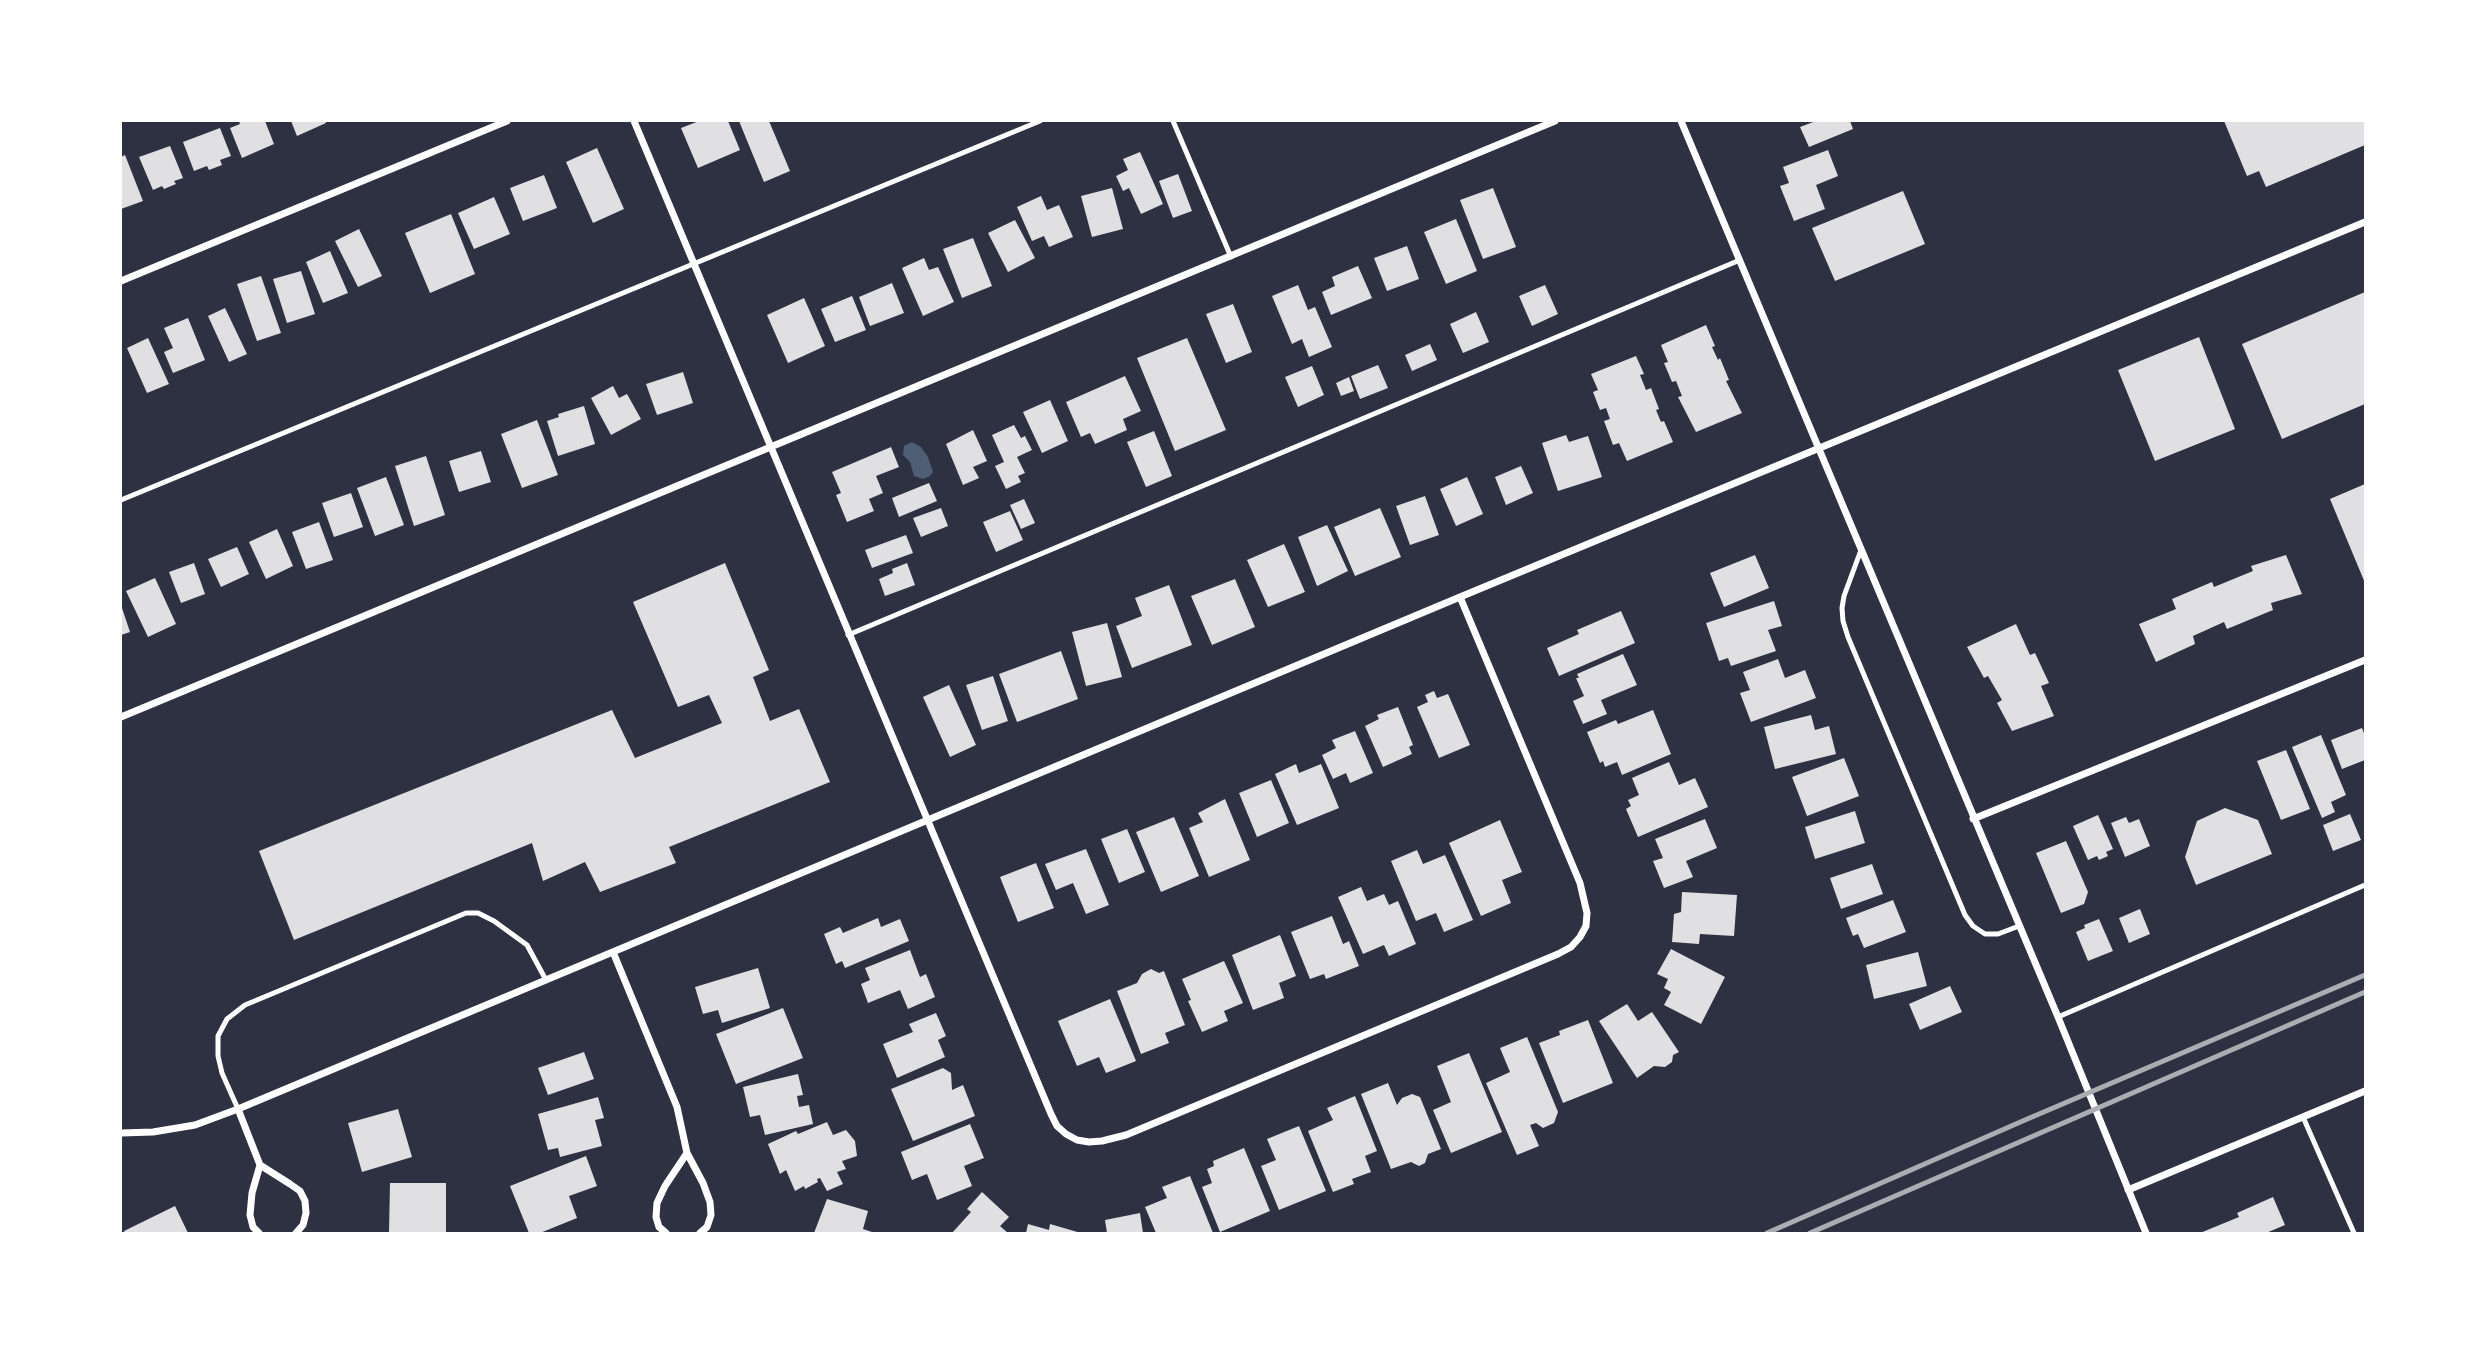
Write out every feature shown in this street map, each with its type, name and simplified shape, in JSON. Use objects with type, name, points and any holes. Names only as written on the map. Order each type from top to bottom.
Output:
[{"type":"street","points":[[121,281],[507,121]]},
{"type":"street","points":[[634,121],[1051,1114],[1057,1126],[1077,1140],[1102,1141],[1126,1135],[1533,965],[1570,947],[1580,937],[1586,926],[1585,899],[1460,597]]},
{"type":"street","points":[[121,718],[1555,121]]},
{"type":"street","points":[[1681,121],[2020,926],[2146,1233]]},
{"type":"street","points":[[125,1133],[153,1132],[195,1125],[238,1109],[1460,597],[2365,222]]},
{"type":"street","points":[[1973,819],[2365,660]]},
{"type":"street","points":[[612,952],[677,1107],[687,1153],[710,1202],[711,1215],[707,1227],[700,1233]]},
{"type":"street","points":[[2128,1190],[2365,1091]]},
{"type":"street","points":[[238,1109],[260,1165],[250,1215],[253,1227],[259,1233]]},
{"type":"street","points":[[666,1233],[659,1227],[656,1217],[657,1203],[687,1153]]},
{"type":"street","points":[[260,1165],[300,1191],[305,1201],[306,1213],[303,1225],[296,1233]]},
{"type":"lane","points":[[121,500],[1040,121]]},
{"type":"lane","points":[[1174,121],[1231,257]]},
{"type":"lane","points":[[848,635],[1740,260]]},
{"type":"lane","points":[[1861,550],[1842,608],[1843,621],[1858,663],[1965,915],[1973,926],[1985,934],[1998,934],[2020,926]]},
{"type":"lane","points":[[2058,1017],[2365,885]]},
{"type":"lane","points":[[238,1109],[222,1073],[218,1056],[218,1036],[227,1019],[244,1005],[467,913],[478,913],[495,922],[527,945],[546,980]]},
{"type":"lane","points":[[2304,1117],[2354,1233]]},
{"type":"water","points":[[912,442],[921,447],[928,457],[933,472],[923,479],[914,476],[910,462],[903,455],[904,446]]},
{"type":"building","points":[[239,121],[265,121],[274,144],[242,158],[230,128],[240,124]]},
{"type":"building","points":[[291,121],[325,121],[326,123],[297,136]]},
{"type":"building","points":[[699,121],[728,121],[740,150],[698,168],[681,128]]},
{"type":"building","points":[[739,121],[769,121],[790,171],[764,182]]},
{"type":"building","points":[[1816,121],[1850,121],[1853,129],[1809,147],[1800,127]]},
{"type":"building","points":[[2224,121],[2365,121],[2365,145],[2266,187],[2259,171],[2247,176]]},
{"type":"building","points":[[220,128],[231,156],[220,160],[222,165],[209,170],[207,166],[194,171],[183,142]]},
{"type":"building","points":[[170,146],[183,178],[164,189],[162,186],[153,190],[139,157]]},
{"type":"building","points":[[597,148],[624,209],[593,223],[566,162]]},
{"type":"building","points":[[1828,150],[1838,176],[1816,185],[1825,209],[1794,221],[1780,186],[1789,183],[1783,167]]},
{"type":"building","points":[[1140,152],[1163,204],[1141,214],[1129,188],[1123,191],[1116,176],[1128,170],[1123,159]]},
{"type":"building","points":[[125,155],[143,201],[121,209],[121,157]]},
{"type":"building","points":[[1178,174],[1192,211],[1173,218],[1159,181]]},
{"type":"building","points":[[544,175],[557,208],[523,221],[510,188]]},
{"type":"building","points":[[1112,188],[1123,229],[1092,237],[1081,196]]},
{"type":"building","points":[[1493,188],[1516,247],[1483,259],[1460,200]]},
{"type":"building","points":[[1903,191],[1925,244],[1835,281],[1812,228]]},
{"type":"building","points":[[1041,196],[1047,210],[1059,205],[1073,237],[1049,247],[1044,236],[1032,241],[1017,207]]},
{"type":"building","points":[[494,197],[510,234],[474,249],[458,213]]},
{"type":"building","points":[[451,214],[475,274],[430,293],[405,233]]},
{"type":"building","points":[[1456,219],[1477,271],[1446,284],[1424,232]]},
{"type":"building","points":[[1015,220],[1035,258],[1008,272],[988,233]]},
{"type":"building","points":[[359,229],[382,276],[358,287],[335,241]]},
{"type":"building","points":[[973,238],[992,286],[962,298],[943,249]]},
{"type":"building","points":[[1407,246],[1419,279],[1387,291],[1374,258]]},
{"type":"building","points":[[330,251],[348,293],[323,303],[306,262]]},
{"type":"building","points":[[924,258],[929,270],[938,267],[954,302],[923,316],[902,268]]},
{"type":"building","points":[[1358,266],[1372,298],[1331,315],[1322,292],[1335,286],[1332,277]]},
{"type":"building","points":[[301,271],[315,314],[287,323],[273,279]]},
{"type":"building","points":[[261,276],[281,333],[257,341],[237,284]]},
{"type":"building","points":[[892,283],[904,313],[870,326],[859,297]]},
{"type":"building","points":[[1298,285],[1308,310],[1315,307],[1332,347],[1309,357],[1302,339],[1292,344],[1272,296]]},
{"type":"building","points":[[1545,285],[1558,314],[1532,326],[1519,296]]},
{"type":"building","points":[[2365,292],[2365,404],[2282,439],[2242,344]]},
{"type":"building","points":[[852,296],[866,330],[835,342],[821,309]]},
{"type":"building","points":[[804,298],[825,346],[788,363],[767,315]]},
{"type":"building","points":[[1233,304],[1252,352],[1226,363],[1206,314]]},
{"type":"building","points":[[225,308],[247,354],[229,362],[208,316]]},
{"type":"building","points":[[1476,312],[1489,342],[1463,353],[1450,324]]},
{"type":"building","points":[[188,318],[205,360],[173,373],[164,352],[173,348],[164,328]]},
{"type":"building","points":[[1706,325],[1715,346],[1712,347],[1718,360],[1720,358],[1729,380],[1726,381],[1742,413],[1696,432],[1678,397],[1682,396],[1676,381],[1672,382],[1664,363],[1668,362],[1661,345]]},
{"type":"building","points":[[2199,337],[2235,429],[2155,461],[2118,370]]},
{"type":"building","points":[[148,338],[169,384],[147,393],[127,348]]},
{"type":"building","points":[[1187,338],[1226,430],[1175,451],[1137,358]]},
{"type":"building","points":[[1430,344],[1437,360],[1412,371],[1405,355]]},
{"type":"building","points":[[1636,356],[1644,374],[1640,375],[1646,390],[1651,388],[1659,409],[1656,410],[1673,442],[1627,461],[1619,443],[1613,445],[1604,421],[1610,419],[1606,408],[1600,410],[1593,392],[1598,390],[1591,374]]},
{"type":"building","points":[[1378,365],[1388,388],[1360,399],[1351,376]]},
{"type":"building","points":[[1312,366],[1324,395],[1298,407],[1285,377]]},
{"type":"building","points":[[683,372],[693,403],[657,415],[646,384]]},
{"type":"building","points":[[1125,376],[1141,411],[1123,419],[1127,430],[1095,444],[1090,433],[1081,437],[1066,402]]},
{"type":"building","points":[[1349,377],[1354,391],[1341,396],[1336,383]]},
{"type":"building","points":[[613,386],[619,398],[627,394],[641,419],[611,435],[591,398]]},
{"type":"building","points":[[1050,400],[1068,441],[1042,453],[1023,412]]},
{"type":"building","points":[[584,406],[595,444],[558,456],[547,421],[559,417],[558,414]]},
{"type":"building","points":[[537,420],[558,475],[522,488],[501,434]]},
{"type":"building","points":[[1014,425],[1021,438],[1025,436],[1032,450],[1017,457],[1025,473],[1018,476],[1021,482],[1006,489],[995,466],[1004,462],[992,435]]},
{"type":"building","points":[[973,430],[987,461],[973,467],[979,478],[963,485],[946,444]]},
{"type":"building","points":[[1154,431],[1172,476],[1146,487],[1127,442]]},
{"type":"building","points":[[1566,435],[1569,442],[1588,436],[1602,477],[1558,491],[1542,443]]},
{"type":"building","points":[[891,447],[899,467],[876,476],[883,493],[869,499],[874,511],[847,522],[836,495],[841,493],[832,472]]},
{"type":"building","points":[[481,451],[491,482],[459,492],[449,461]]},
{"type":"building","points":[[426,456],[445,515],[414,526],[395,466]]},
{"type":"building","points":[[1521,466],[1533,493],[1506,505],[1495,477]]},
{"type":"building","points":[[386,477],[404,525],[375,536],[357,488]]},
{"type":"building","points":[[1467,477],[1483,514],[1456,526],[1440,489]]},
{"type":"building","points":[[929,483],[937,501],[899,517],[892,498]]},
{"type":"building","points":[[2365,484],[2365,583],[2330,499]]},
{"type":"building","points":[[351,493],[363,527],[334,537],[322,503]]},
{"type":"building","points":[[1425,496],[1439,535],[1410,545],[1396,506]]},
{"type":"building","points":[[1024,499],[1035,523],[1021,529],[1010,505]]},
{"type":"building","points":[[941,508],[948,526],[921,537],[913,518]]},
{"type":"building","points":[[1380,508],[1401,557],[1355,576],[1334,527]]},
{"type":"building","points":[[1010,511],[1023,540],[996,552],[983,522]]},
{"type":"building","points":[[319,522],[333,560],[306,569],[292,532]]},
{"type":"building","points":[[1327,525],[1348,571],[1317,586],[1298,537]]},
{"type":"building","points":[[277,529],[293,566],[266,579],[249,542]]},
{"type":"building","points":[[906,535],[913,553],[872,568],[865,550]]},
{"type":"building","points":[[1284,544],[1305,592],[1268,607],[1247,560]]},
{"type":"building","points":[[237,547],[249,574],[221,587],[208,559]]},
{"type":"building","points":[[1755,555],[1769,588],[1724,607],[1710,573]]},
{"type":"building","points":[[2286,555],[2302,594],[2271,603],[2273,610],[2227,629],[2224,622],[2193,636],[2195,644],[2156,662],[2139,624],[2176,609],[2172,599],[2212,582],[2214,587],[2253,571],[2251,566]]},
{"type":"building","points":[[194,563],[205,594],[181,603],[169,572]]},
{"type":"building","points":[[725,563],[769,670],[753,677],[770,721],[799,709],[830,782],[669,847],[676,863],[600,892],[585,862],[543,881],[532,843],[294,940],[259,851],[612,710],[635,758],[722,723],[709,695],[678,707],[633,602]]},
{"type":"building","points":[[907,563],[915,585],[885,596],[879,579],[893,573],[892,569]]},
{"type":"building","points":[[155,578],[176,624],[148,637],[126,591]]},
{"type":"building","points":[[1235,579],[1255,627],[1212,645],[1191,596]]},
{"type":"building","points":[[1169,585],[1192,645],[1132,668],[1116,626],[1142,616],[1135,598]]},
{"type":"building","points":[[1774,601],[1782,626],[1768,630],[1776,651],[1731,666],[1728,658],[1719,661],[1706,623]]},
{"type":"building","points":[[121,605],[130,632],[121,635]]},
{"type":"building","points":[[1621,611],[1635,643],[1559,676],[1547,648],[1579,634],[1577,630]]},
{"type":"building","points":[[1107,623],[1122,677],[1086,686],[1072,632]]},
{"type":"building","points":[[2016,624],[2030,655],[2035,653],[2049,683],[2041,686],[2054,716],[2012,731],[1997,703],[2002,700],[1988,676],[1984,678],[1967,647]]},
{"type":"building","points":[[1061,651],[1078,699],[1017,722],[999,674]]},
{"type":"building","points":[[1623,654],[1637,685],[1601,700],[1607,714],[1583,724],[1573,701],[1584,696],[1576,678],[1579,678],[1577,674]]},
{"type":"building","points":[[1778,659],[1785,678],[1805,670],[1816,698],[1751,722],[1740,693],[1750,690],[1743,672]]},
{"type":"building","points":[[993,676],[1008,721],[982,730],[966,685]]},
{"type":"building","points":[[949,685],[976,745],[950,757],[923,697]]},
{"type":"building","points":[[1434,691],[1437,698],[1448,694],[1470,745],[1439,758],[1417,707],[1428,702],[1425,695]]},
{"type":"building","points":[[1398,707],[1413,745],[1409,747],[1412,754],[1383,767],[1365,726],[1379,719],[1377,715]]},
{"type":"building","points":[[1653,710],[1671,754],[1622,775],[1617,762],[1605,767],[1603,761],[1600,763],[1587,732],[1616,720],[1618,724]]},
{"type":"building","points":[[1811,715],[1815,730],[1829,726],[1836,754],[1775,769],[1764,727]]},
{"type":"building","points":[[2362,728],[2365,736],[2365,760],[2342,769],[2331,740]]},
{"type":"building","points":[[1355,731],[1373,773],[1350,783],[1346,773],[1333,779],[1322,755],[1336,748],[1332,740]]},
{"type":"building","points":[[2321,735],[2346,795],[2331,802],[2335,812],[2322,818],[2292,747]]},
{"type":"building","points":[[2286,750],[2310,809],[2281,820],[2257,761]]},
{"type":"building","points":[[1844,758],[1859,796],[1807,816],[1792,777]]},
{"type":"building","points":[[1669,762],[1679,785],[1695,778],[1708,807],[1638,837],[1626,809],[1631,806],[1628,800],[1639,795],[1632,778]]},
{"type":"building","points":[[1296,764],[1299,773],[1321,764],[1339,808],[1297,825],[1275,774]]},
{"type":"building","points":[[1271,780],[1289,823],[1257,837],[1239,793]]},
{"type":"building","points":[[1225,799],[1250,860],[1209,877],[1189,828],[1203,822],[1198,813]]},
{"type":"building","points":[[2225,808],[2258,820],[2272,854],[2196,885],[2185,857],[2197,821]]},
{"type":"building","points":[[1855,811],[1865,843],[1815,859],[1805,827]]},
{"type":"building","points":[[2350,814],[2361,840],[2333,851],[2323,825]]},
{"type":"building","points":[[2098,815],[2113,849],[2106,852],[2108,856],[2099,860],[2097,856],[2088,860],[2073,826]]},
{"type":"building","points":[[1174,817],[1199,876],[1161,892],[1136,832]]},
{"type":"building","points":[[2126,817],[2129,823],[2139,819],[2150,846],[2125,857],[2111,823]]},
{"type":"building","points":[[1705,819],[1717,848],[1686,861],[1693,877],[1664,888],[1653,861],[1663,858],[1655,839]]},
{"type":"building","points":[[1500,820],[1522,872],[1502,880],[1511,903],[1481,916],[1449,843]]},
{"type":"building","points":[[1127,829],[1145,872],[1119,883],[1101,839]]},
{"type":"building","points":[[2066,841],[2088,892],[2084,904],[2061,913],[2036,853]]},
{"type":"building","points":[[1086,849],[1109,905],[1086,914],[1073,883],[1056,890],[1045,864]]},
{"type":"building","points":[[1417,850],[1423,864],[1445,855],[1473,920],[1444,932],[1436,913],[1416,921],[1391,861]]},
{"type":"building","points":[[1036,863],[1054,908],[1018,922],[1000,877]]},
{"type":"building","points":[[1872,864],[1883,894],[1841,909],[1830,878]]},
{"type":"building","points":[[1361,887],[1367,901],[1384,894],[1389,905],[1398,901],[1416,944],[1389,956],[1384,945],[1363,954],[1338,897]]},
{"type":"building","points":[[1682,892],[1737,895],[1734,936],[1700,934],[1699,944],[1672,942],[1674,914],[1681,912]]},
{"type":"building","points":[[1893,900],[1906,932],[1864,948],[1858,934],[1853,936],[1846,918]]},
{"type":"building","points":[[2140,909],[2150,934],[2129,943],[2119,918]]},
{"type":"building","points":[[1332,916],[1343,944],[1349,941],[1359,966],[1326,979],[1324,974],[1310,979],[1291,932]]},
{"type":"building","points":[[878,918],[881,927],[900,919],[909,941],[845,968],[842,961],[836,964],[824,934],[840,927],[843,933]]},
{"type":"building","points":[[2099,919],[2113,951],[2088,961],[2076,932],[2085,928],[2084,925]]},
{"type":"building","points":[[1280,935],[1296,976],[1279,983],[1284,998],[1253,1010],[1232,955]]},
{"type":"building","points":[[1671,949],[1725,977],[1701,1024],[1664,1005],[1671,992],[1664,988],[1668,979],[1657,974]]},
{"type":"building","points":[[910,950],[920,977],[926,974],[935,997],[908,1009],[900,990],[868,1003],[861,984],[870,980],[865,968]]},
{"type":"building","points":[[1918,952],[1927,986],[1874,999],[1866,965]]},
{"type":"building","points":[[1224,961],[1243,1003],[1224,1011],[1228,1021],[1202,1032],[1188,1001],[1191,1000],[1182,979]]},
{"type":"building","points":[[758,968],[770,1008],[722,1023],[718,1010],[703,1014],[695,987]]},
{"type":"building","points":[[1151,969],[1159,973],[1164,971],[1185,1025],[1165,1033],[1169,1043],[1141,1054],[1117,991],[1137,983],[1142,974]]},
{"type":"building","points":[[1950,986],[1962,1012],[1920,1030],[1909,1004]]},
{"type":"building","points":[[1110,999],[1136,1061],[1106,1073],[1099,1057],[1077,1066],[1058,1021]]},
{"type":"building","points":[[1627,1004],[1638,1021],[1652,1012],[1679,1052],[1673,1055],[1672,1062],[1665,1067],[1654,1066],[1637,1078],[1599,1021]]},
{"type":"building","points":[[783,1008],[803,1058],[736,1084],[716,1034]]},
{"type":"building","points":[[936,1013],[946,1036],[938,1040],[945,1057],[897,1078],[883,1044],[913,1032],[909,1024]]},
{"type":"building","points":[[1588,1020],[1613,1083],[1563,1103],[1539,1043],[1560,1035],[1559,1031]]},
{"type":"building","points":[[1527,1037],[1558,1112],[1554,1123],[1543,1128],[1536,1123],[1530,1125],[1539,1146],[1517,1155],[1486,1083],[1510,1072],[1500,1048]]},
{"type":"building","points":[[584,1052],[594,1079],[548,1095],[538,1068]]},
{"type":"building","points":[[1469,1053],[1502,1132],[1451,1153],[1433,1110],[1451,1102],[1437,1066]]},
{"type":"building","points":[[943,1068],[951,1073],[952,1090],[963,1085],[975,1116],[913,1141],[891,1089]]},
{"type":"building","points":[[798,1074],[803,1095],[797,1096],[799,1107],[809,1105],[813,1124],[765,1135],[760,1115],[750,1117],[743,1087]]},
{"type":"building","points":[[1388,1083],[1397,1105],[1402,1098],[1412,1094],[1420,1097],[1441,1149],[1428,1154],[1425,1163],[1419,1166],[1411,1162],[1391,1169],[1361,1094]]},
{"type":"building","points":[[1355,1096],[1377,1151],[1365,1156],[1371,1172],[1352,1179],[1354,1184],[1333,1192],[1308,1131],[1333,1120],[1327,1108]]},
{"type":"building","points":[[598,1097],[604,1118],[595,1120],[602,1146],[560,1157],[558,1148],[548,1150],[538,1114]]},
{"type":"building","points":[[398,1109],[412,1157],[362,1172],[348,1123]]},
{"type":"building","points":[[827,1122],[833,1135],[846,1130],[855,1141],[857,1156],[842,1161],[846,1169],[837,1172],[843,1184],[827,1191],[820,1178],[805,1189],[804,1186],[795,1191],[786,1170],[780,1174],[768,1144],[796,1131],[798,1134]]},
{"type":"building","points":[[970,1124],[984,1158],[964,1166],[972,1186],[937,1200],[927,1174],[912,1180],[901,1152]]},
{"type":"building","points":[[1299,1126],[1326,1191],[1279,1210],[1261,1166],[1276,1160],[1267,1139]]},
{"type":"building","points":[[1244,1148],[1270,1211],[1220,1232],[1202,1187],[1212,1183],[1207,1169],[1214,1166],[1213,1161]]},
{"type":"building","points":[[586,1156],[597,1186],[569,1196],[577,1218],[540,1233],[529,1233],[510,1186]]},
{"type":"building","points":[[1190,1176],[1213,1233],[1156,1233],[1145,1207],[1167,1198],[1162,1187]]},
{"type":"building","points":[[390,1183],[446,1183],[446,1233],[389,1233]]},
{"type":"building","points":[[982,1192],[1009,1217],[1000,1226],[1008,1233],[952,1233],[971,1212],[967,1209]]},
{"type":"building","points":[[2273,1197],[2285,1225],[2266,1233],[2200,1233],[2239,1217],[2237,1213]]},
{"type":"building","points":[[827,1199],[868,1211],[863,1229],[875,1233],[814,1233]]},
{"type":"building","points":[[175,1206],[188,1233],[125,1233],[124,1231]]},
{"type":"building","points":[[1140,1213],[1143,1233],[1107,1233],[1105,1220]]},
{"type":"building","points":[[1028,1224],[1049,1230],[1050,1224],[1081,1233],[1026,1233]]},
{"type":"railway","points":[[1767,1233],[2365,975]]},
{"type":"railway","points":[[1810,1233],[2365,992]]}]
